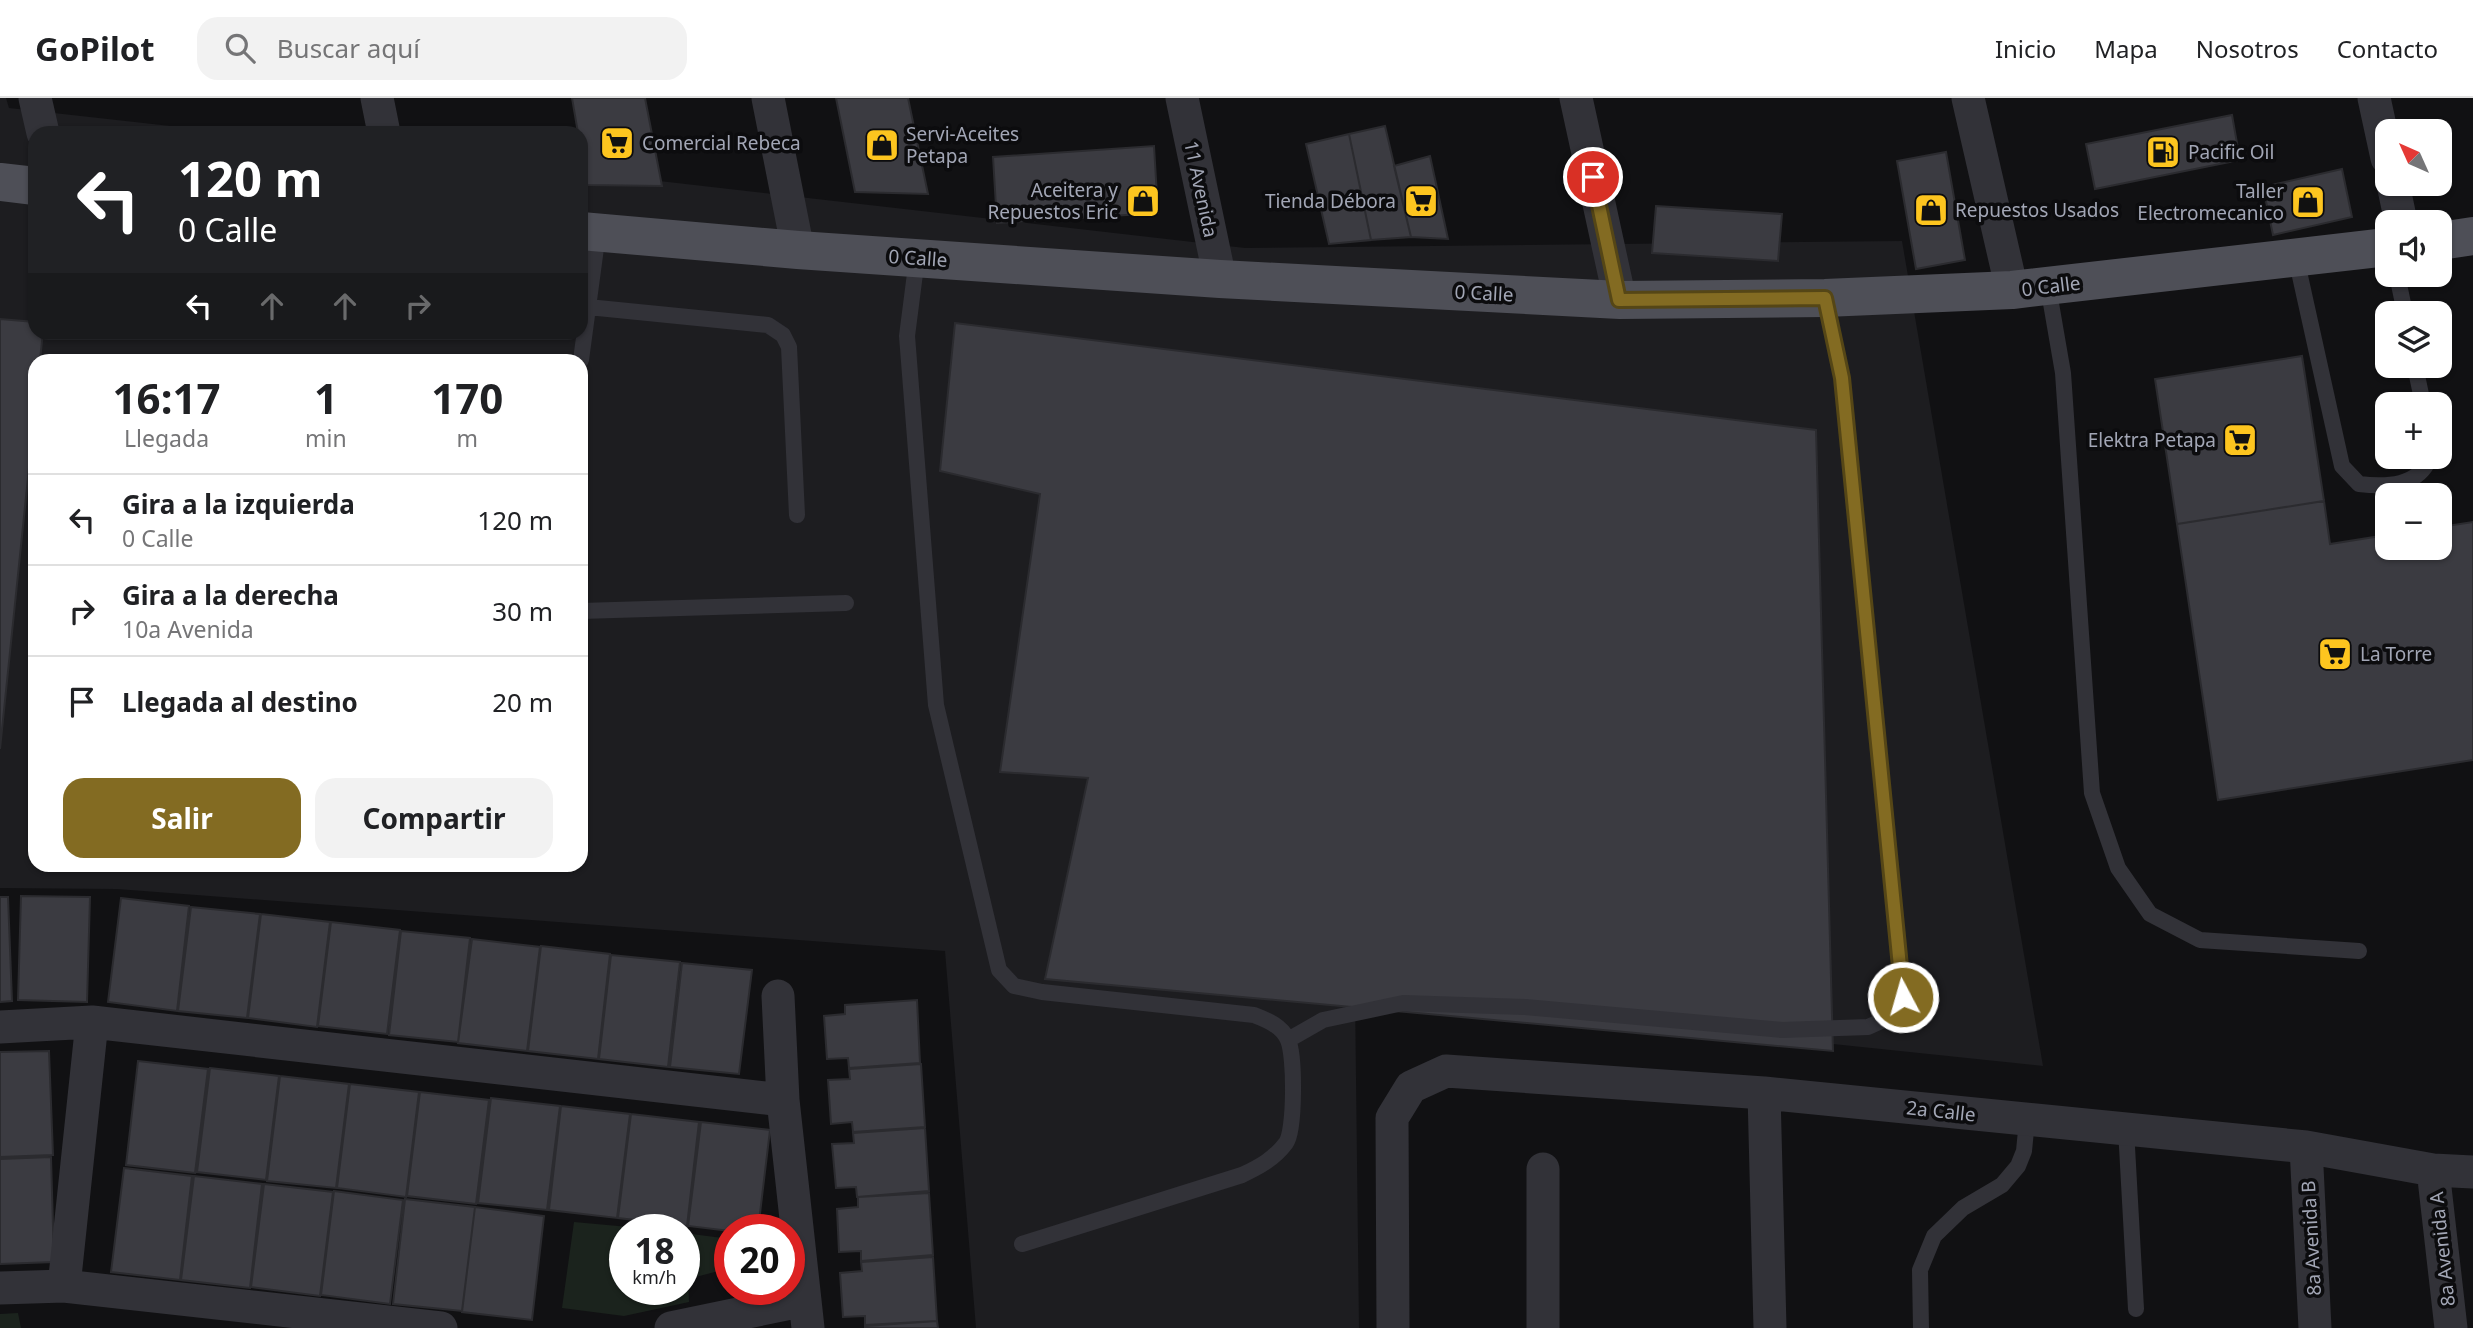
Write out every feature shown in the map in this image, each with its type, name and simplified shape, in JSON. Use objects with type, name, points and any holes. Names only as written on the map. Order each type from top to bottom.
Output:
[{"type":"main road","points":[[0,182],[28,185]]},
{"type":"main road","name":"0 Calle","points":[[590,232],[798,250],[1220,279],[1619,300],[1825,298],[2030,288],[2375,248]]},
{"type":"main road","points":[[2452,239],[2473,236]]},
{"type":"street","points":[[35,98],[41,126]]},
{"type":"street","points":[[377,98],[383,126]]},
{"type":"street","points":[[768,98],[798,250]]},
{"type":"street","name":"11 Avenida","points":[[1182,98],[1220,279]]},
{"type":"street","points":[[1576,98],[1619,300]]},
{"type":"street","points":[[1968,98],[2030,288]]},
{"type":"street","points":[[2374,98],[2379,119]]},
{"type":"street","points":[[671,1328],[807,1314],[783,1100],[778,996]]},
{"type":"street","points":[[0,1027],[92,1022],[783,1100]]},
{"type":"street","points":[[64,1286],[92,1022]]},
{"type":"street","name":"2a Calle","points":[[1393,1328],[1392,1118],[1411,1087],[1446,1071],[1764,1093],[2306,1147],[2433,1170],[2473,1172]]},
{"type":"street","points":[[1764,1093],[1770,1328]]},
{"type":"street","name":"8a Avenida B","points":[[2306,1147],[2315,1328]]},
{"type":"street","points":[[1543,1169],[1543,1328]]},
{"type":"street","name":"8a Avenida A","points":[[2433,1170],[2451,1328]]},
{"type":"street","points":[[0,1288],[64,1286],[441,1328]]},
{"type":"lane","points":[[590,232],[588,307],[768,325],[783,335],[789,347],[797,515]]},
{"type":"lane","points":[[917,258],[907,336],[936,705],[999,970],[1014,986],[1042,992],[1254,1015],[1274,1024],[1288,1040],[1295,1074],[1288,1141],[1266,1164],[1242,1175],[1022,1244]]},
{"type":"lane","points":[[2295,258],[2342,466],[2359,484],[2390,485],[2410,480],[2423,469]]},
{"type":"lane","points":[[2030,288],[2063,373],[2092,793],[2118,868],[2150,914],[2200,940],[2359,951]]},
{"type":"lane","points":[[1288,1040],[1323,1020],[1403,1003],[1525,1007],[1782,1030],[1868,1027],[1888,1018],[1903,997],[1842,378],[1825,298]]},
{"type":"lane","points":[[588,611],[846,603]]},
{"type":"lane","points":[[1921,1328],[1920,1270],[1934,1236],[1963,1209],[2002,1185],[2018,1166],[2024,1151],[2027,1120]]},
{"type":"lane","points":[[2126,1129],[2136,1309]]},
{"type":"shaded area","points":[[0,98],[6,98],[9,108],[170,126],[28,126],[28,340],[588,340],[588,173],[1245,248],[1902,241],[2043,1066],[1355,994],[1359,1328],[976,1328],[945,951],[117,889],[0,888]]},
{"type":"shaded area","points":[[574,1222],[609,1225],[609,1305],[675,1305],[624,1316],[562,1308]]},
{"type":"shaded area","points":[[700,1235],[714,1237],[714,1272],[700,1276]]},
{"type":"shaded area","points":[[18,1313],[21,1328],[0,1328],[0,1314]]},
{"type":"building","name":"Comercial Rebeca","points":[[572,98],[645,98],[662,186],[588,185],[588,126],[577,126]]},
{"type":"building","name":"Servi-Aceites Petapa","points":[[836,98],[908,98],[928,194],[855,192]]},
{"type":"building","name":"Pacific Oil","points":[[2232,115],[2240,160],[2095,189],[2086,144]]},
{"type":"building","points":[[1385,126],[1411,237],[1371,240],[1349,134]]},
{"type":"building","points":[[1349,134],[1371,240],[1329,244],[1306,144]]},
{"type":"building","points":[[1154,146],[1158,213],[997,223],[993,157]]},
{"type":"building","name":"Repuestos Usados","points":[[1946,152],[1965,260],[1916,269],[1897,161]]},
{"type":"building","name":"Tienda Débora","points":[[1430,156],[1448,239],[1411,237],[1394,166]]},
{"type":"building","name":"Taller Electromecanico","points":[[2342,169],[2352,217],[2273,235],[2263,187]]},
{"type":"building","points":[[1656,206],[1782,214],[1778,261],[1652,253]]},
{"type":"building","points":[[0,319],[28,321],[28,340],[42,340],[41,354],[28,354],[28,478],[0,749]]},
{"type":"building","points":[[955,323],[1816,430],[1833,1051],[1045,979],[1088,778],[1000,772],[1040,494],[940,471]]},
{"type":"building","name":"Elektra Petapa","points":[[2302,356],[2324,501],[2177,524],[2155,379]]},
{"type":"building","name":"La Torre","points":[[2324,501],[2330,544],[2375,537],[2375,560],[2452,560],[2452,525],[2473,522],[2473,760],[2218,800],[2177,524]]},
{"type":"building","points":[[21,896],[90,897],[87,1002],[18,1000]]},
{"type":"building","points":[[0,897],[8,897],[12,1001],[0,1002]]},
{"type":"building","points":[[121,898],[189,906],[177,1011],[108,1002]]},
{"type":"building","points":[[191,907],[260,914],[247,1018],[178,1011]]},
{"type":"building","points":[[261,914],[330,922],[317,1027],[248,1018]]},
{"type":"building","points":[[331,922],[400,930],[387,1034],[318,1026]]},
{"type":"building","points":[[401,931],[470,938],[458,1042],[389,1035]]},
{"type":"building","points":[[472,939],[540,947],[527,1051],[458,1043]]},
{"type":"building","points":[[541,946],[610,954],[598,1059],[528,1051]]},
{"type":"building","points":[[611,955],[680,962],[668,1067],[599,1059]]},
{"type":"building","points":[[682,963],[752,970],[739,1074],[670,1067]]},
{"type":"building","points":[[917,1000],[920,1063],[849,1068],[848,1058],[827,1059],[824,1016],[845,1014],[845,1005]]},
{"type":"building","points":[[49,1051],[53,1155],[0,1157],[0,1052]]},
{"type":"building","points":[[138,1061],[208,1069],[195,1173],[126,1165]]},
{"type":"building","points":[[921,1064],[925,1127],[853,1132],[852,1122],[831,1124],[828,1080],[850,1079],[849,1069]]},
{"type":"building","points":[[210,1068],[279,1076],[266,1180],[197,1172]]},
{"type":"building","points":[[280,1076],[349,1084],[336,1188],[267,1181]]},
{"type":"building","points":[[350,1084],[419,1092],[406,1197],[337,1188]]},
{"type":"building","points":[[420,1092],[489,1100],[476,1204],[407,1196]]},
{"type":"building","points":[[491,1098],[560,1106],[547,1210],[478,1203]]},
{"type":"building","points":[[561,1106],[630,1114],[618,1214],[609,1214],[609,1217],[549,1210]]},
{"type":"building","points":[[631,1114],[699,1122],[688,1214],[618,1214]]},
{"type":"building","points":[[701,1122],[770,1130],[760,1214],[714,1214],[714,1229],[700,1227],[700,1214],[690,1214]]},
{"type":"building","points":[[925,1128],[929,1191],[857,1197],[856,1187],[836,1188],[832,1144],[854,1143],[853,1133]]},
{"type":"building","points":[[51,1157],[54,1262],[0,1264],[0,1159]]},
{"type":"building","points":[[124,1168],[192,1176],[180,1280],[111,1272]]},
{"type":"building","points":[[194,1176],[262,1184],[250,1288],[181,1280]]},
{"type":"building","points":[[264,1184],[333,1192],[320,1296],[251,1287]]},
{"type":"building","points":[[334,1191],[403,1200],[390,1304],[321,1295]]},
{"type":"building","points":[[929,1193],[933,1255],[861,1261],[861,1251],[839,1252],[837,1209],[858,1207],[858,1197]]},
{"type":"building","points":[[405,1199],[475,1207],[462,1311],[393,1304]]},
{"type":"building","points":[[475,1207],[544,1216],[532,1320],[462,1312]]},
{"type":"building","points":[[933,1257],[937,1321],[865,1325],[865,1316],[843,1317],[840,1273],[862,1271],[861,1262]]},
{"type":"building","points":[[937,1321],[938,1328],[865,1328],[865,1326]]},
{"type":"place","name":"Comercial Rebeca","points":[[617,143]]},
{"type":"place","name":"Servi-Aceites Petapa","points":[[882,145]]},
{"type":"place","name":"Pacific Oil","points":[[2163,152]]},
{"type":"place","name":"Aceitera y Repuestos Eric","points":[[1143,201]]},
{"type":"place","name":"Tienda Débora","points":[[1421,201]]},
{"type":"place","name":"Taller Electromecanico","points":[[2308,202]]},
{"type":"place","name":"Repuestos Usados","points":[[1931,210]]},
{"type":"place","name":"Elektra Petapa","points":[[2240,440]]},
{"type":"place","name":"La Torre","points":[[2335,654]]},
{"type":"route","points":[[1593,177],[1619,300],[1825,298],[1842,378],[1903,997]]}]
